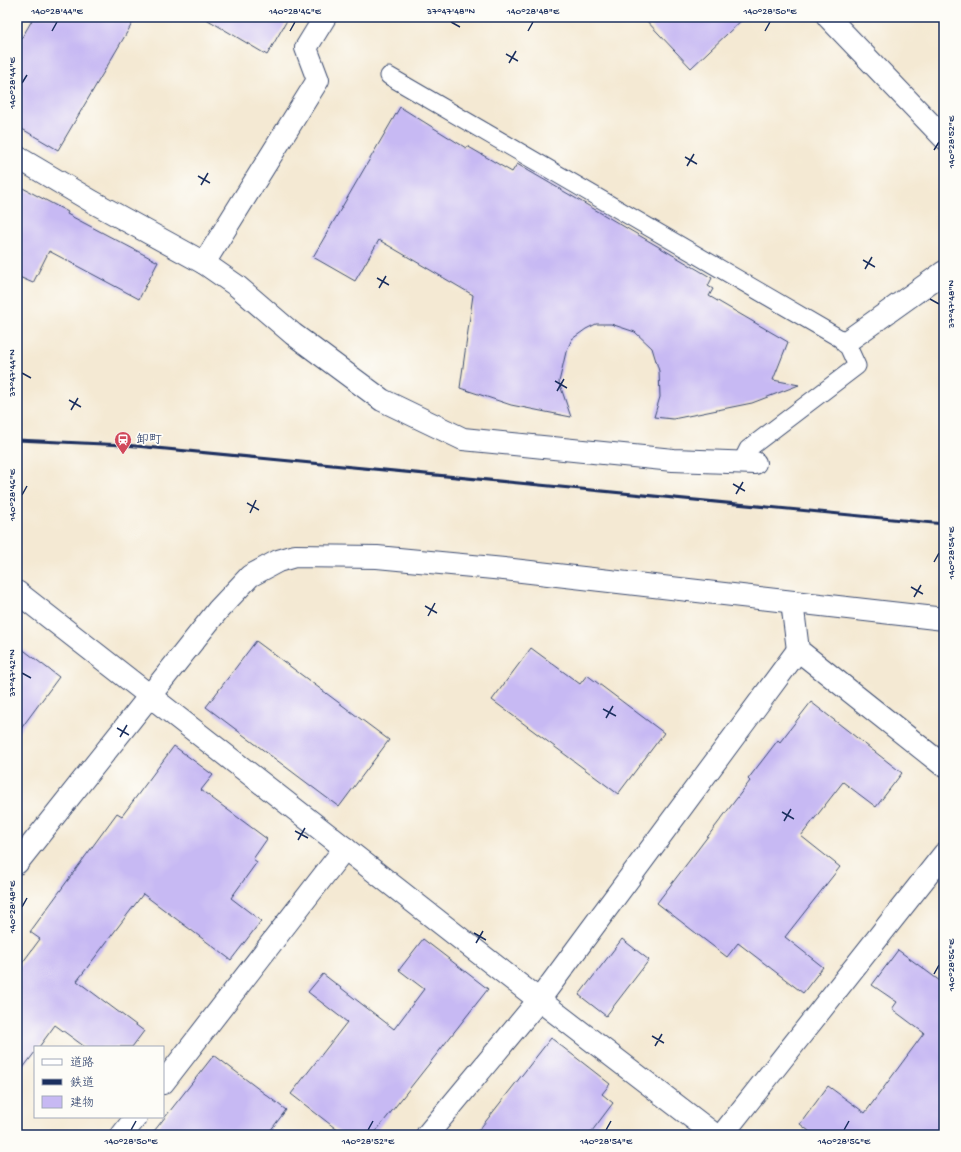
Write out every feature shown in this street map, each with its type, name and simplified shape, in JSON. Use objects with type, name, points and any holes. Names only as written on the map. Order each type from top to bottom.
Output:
[{"type":"street","points":[[204,263],[318,80],[306,48],[325,17]]},
{"type":"street","points":[[828,17],[944,138]]},
{"type":"street","points":[[17,157],[93,202],[204,263],[237,286],[293,334],[382,400],[463,439],[672,460],[748,463]]},
{"type":"street","points":[[846,342],[944,272]]},
{"type":"street","points":[[17,863],[218,610],[250,576],[278,561],[295,556],[377,557],[504,569],[944,620]]},
{"type":"street","points":[[17,592],[539,1000],[715,1135]]},
{"type":"street","points":[[427,1135],[539,1000],[798,650],[792,602]]},
{"type":"street","points":[[798,650],[944,766]]},
{"type":"street","points":[[164,1082],[345,848]]},
{"type":"street","points":[[722,1135],[944,854]]},
{"type":"street","points":[[122,1135],[135,1118]]},
{"type":"lane","points":[[389,76],[846,342],[857,366],[748,449],[748,463]]},
{"type":"building","points":[[34,17],[136,17],[58,150],[17,126],[17,46]]},
{"type":"building","points":[[203,17],[289,17],[267,55]]},
{"type":"building","points":[[643,17],[745,17],[691,68]]},
{"type":"building","points":[[400,107],[466,148],[467,146],[512,172],[517,164],[712,278],[708,286],[713,289],[709,296],[788,342],[773,380],[799,385],[752,403],[673,419],[654,417],[660,397],[659,371],[652,348],[635,332],[611,324],[596,324],[572,339],[566,352],[559,382],[571,417],[511,405],[460,388],[473,295],[379,240],[355,281],[313,257]]},
{"type":"building","points":[[17,185],[68,212],[67,214],[158,262],[139,299],[49,251],[33,283],[17,276]]},
{"type":"building","points":[[256,641],[389,740],[339,807],[206,707]]},
{"type":"building","points":[[17,645],[59,677],[17,734]]},
{"type":"building","points":[[531,648],[580,684],[587,675],[664,733],[618,794],[492,700]]},
{"type":"building","points":[[811,702],[902,773],[876,807],[843,782],[801,836],[840,867],[785,937],[823,967],[803,993],[738,943],[727,957],[657,903],[750,781],[748,779],[778,740],[780,742]]},
{"type":"building","points":[[174,746],[213,775],[201,790],[267,839],[253,859],[257,862],[231,898],[261,921],[231,960],[143,894],[77,981],[144,1031],[133,1046],[84,1046],[55,1025],[40,1046],[34,1046],[34,1053],[17,1076],[17,970],[40,939],[30,932],[117,813],[122,816]]},
{"type":"building","points":[[423,939],[488,989],[373,1135],[344,1135],[291,1094],[347,1022],[308,992],[323,974],[394,1029],[424,989],[399,970]]},
{"type":"building","points":[[622,939],[649,960],[606,1016],[579,995]]},
{"type":"building","points":[[898,950],[944,984],[944,1135],[814,1135],[800,1124],[828,1086],[865,1113],[924,1033],[892,1009],[897,1002],[872,985]]},
{"type":"building","points":[[551,1038],[610,1084],[602,1094],[613,1103],[589,1135],[475,1135]]},
{"type":"building","points":[[214,1055],[286,1110],[267,1135],[151,1135]]},
{"type":"railway","points":[[17,440],[125,445],[944,524]]},
{"type":"place","name":"卸町","points":[[123,455]]}]
